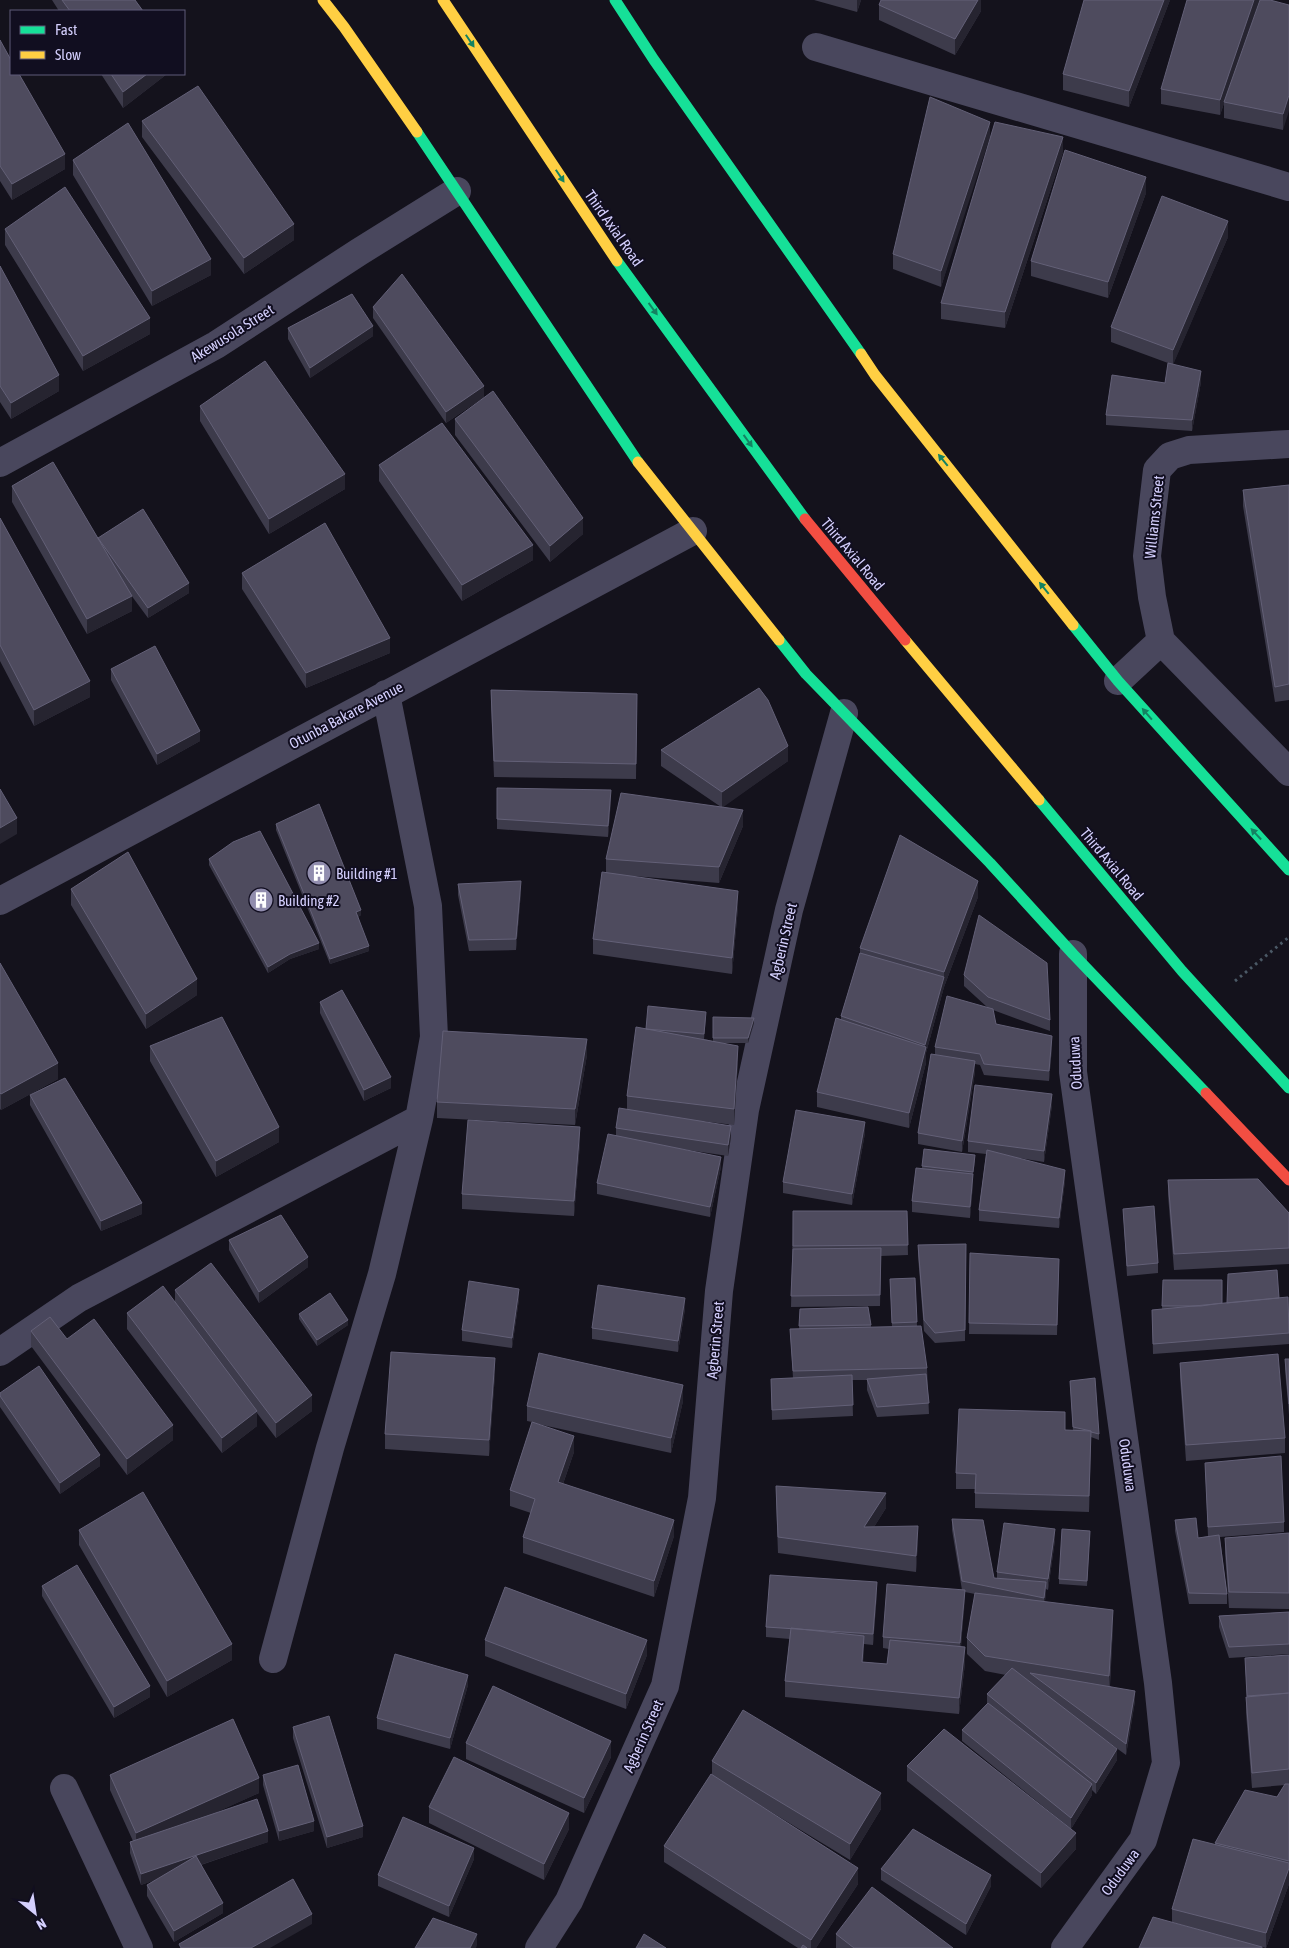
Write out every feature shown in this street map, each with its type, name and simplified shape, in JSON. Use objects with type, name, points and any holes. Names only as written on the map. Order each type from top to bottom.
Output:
[{"type":"main road","points":[[323,0],[344,27],[457,192],[634,456],[806,674],[990,862],[1073,954],[1289,1180]]},
{"type":"main road","name":"Third Axial Road","points":[[443,0],[601,238],[811,528],[1182,971],[1289,1088]]},
{"type":"main road","points":[[615,0],[654,60],[875,375],[1118,681],[1185,758],[1289,870]]},
{"type":"street","points":[[816,47],[1289,187]]},
{"type":"street","name":"Akewusola Street","points":[[0,463],[216,345],[359,252],[457,192]]},
{"type":"street","name":"Williams Street","points":[[1162,641],[1152,597],[1147,556],[1157,470],[1170,456],[1189,450],[1289,444]]},
{"type":"street","name":"Otunba Bakare Avenue","points":[[0,901],[693,531]]},
{"type":"street","points":[[1118,681],[1162,641],[1289,772]]},
{"type":"street","points":[[273,1659],[330,1448],[382,1274],[419,1120],[434,1037],[428,906],[386,694]]},
{"type":"street","name":"Agberin Street","points":[[539,1948],[569,1901],[665,1686],[702,1498],[720,1291],[745,1110],[790,910],[844,714]]},
{"type":"street","name":"Oduduwa","points":[[1065,1948],[1143,1840],[1166,1762],[1158,1683],[1073,1072],[1073,954]]},
{"type":"street","points":[[0,1352],[79,1298],[419,1120]]},
{"type":"street","points":[[64,1788],[139,1948]]},
{"type":"path","points":[[1229,987],[1289,937]]},
{"type":"building","points":[[62,0],[135,0],[142,10],[69,10]]},
{"type":"building","points":[[881,0],[978,0],[955,39],[879,5]]},
{"type":"building","points":[[1084,0],[1164,0],[1129,91],[1063,74]]},
{"type":"building","points":[[1187,0],[1254,0],[1220,100],[1161,89]]},
{"type":"building","points":[[1260,0],[1270,0],[1289,5],[1289,95],[1283,114],[1224,102]]},
{"type":"building","points":[[0,40],[10,58],[10,75],[20,75],[65,154],[12,184],[0,166]]},
{"type":"building","points":[[112,75],[146,75],[123,92]]},
{"type":"building","points":[[198,86],[294,224],[244,258],[142,121]]},
{"type":"building","points":[[930,97],[990,122],[941,271],[893,254]]},
{"type":"building","points":[[995,122],[1063,137],[1005,312],[941,303]]},
{"type":"building","points":[[128,123],[211,259],[152,291],[73,160]]},
{"type":"building","points":[[1065,150],[1146,177],[1108,282],[1031,261]]},
{"type":"building","points":[[65,187],[150,318],[83,356],[5,229]]},
{"type":"building","points":[[1162,196],[1228,221],[1173,350],[1111,327]]},
{"type":"building","points":[[0,266],[59,375],[11,403],[0,386]]},
{"type":"building","points":[[402,274],[484,386],[446,412],[373,307]]},
{"type":"building","points":[[352,294],[373,326],[310,368],[288,328]]},
{"type":"building","points":[[265,361],[345,474],[269,519],[200,406]]},
{"type":"building","points":[[1168,363],[1201,371],[1192,420],[1106,415],[1112,375],[1165,383]]},
{"type":"building","points":[[493,391],[583,518],[550,546],[455,419]]},
{"type":"building","points":[[442,423],[533,545],[462,585],[379,465]]},
{"type":"building","points":[[53,462],[132,596],[87,619],[12,486]]},
{"type":"building","points":[[1289,485],[1289,684],[1275,687],[1243,490]]},
{"type":"building","points":[[143,509],[189,583],[148,608],[98,538]]},
{"type":"building","points":[[0,518],[90,681],[34,710],[0,645]]},
{"type":"building","points":[[325,523],[390,638],[306,673],[242,573]]},
{"type":"building","points":[[155,646],[200,731],[157,754],[111,669]]},
{"type":"building","points":[[759,688],[768,700],[788,746],[722,792],[661,750]]},
{"type":"building","points":[[491,690],[637,694],[636,764],[494,761]]},
{"type":"building","points":[[497,788],[611,790],[608,826],[497,819]]},
{"type":"building","points":[[0,789],[17,818],[0,828]]},
{"type":"building","points":[[621,793],[743,810],[719,867],[606,859]]},
{"type":"building","name":"Building #1","points":[[319,804],[361,910],[356,912],[369,946],[330,959],[276,824]]},
{"type":"building","name":"Building #2","points":[[260,831],[319,943],[290,954],[268,967],[209,859],[233,842]]},
{"type":"building","points":[[900,835],[978,881],[944,972],[860,948]]},
{"type":"building","points":[[128,852],[197,979],[146,1014],[71,889]]},
{"type":"building","points":[[602,872],[738,891],[732,958],[593,939]]},
{"type":"building","points":[[521,881],[516,939],[469,940],[458,884]]},
{"type":"building","points":[[979,915],[1047,963],[1050,1020],[988,997],[964,975]]},
{"type":"building","points":[[860,953],[944,977],[925,1045],[841,1016]]},
{"type":"building","points":[[0,963],[58,1063],[1,1094],[0,1093]]},
{"type":"building","points":[[342,990],[391,1077],[364,1090],[320,1002]]},
{"type":"building","points":[[947,996],[993,1009],[996,1024],[1052,1036],[1049,1071],[984,1064],[980,1054],[935,1047]]},
{"type":"building","points":[[648,1006],[706,1012],[704,1034],[646,1029]]},
{"type":"building","points":[[222,1017],[279,1127],[216,1161],[150,1046]]},
{"type":"building","points":[[713,1017],[754,1018],[748,1038],[713,1038]]},
{"type":"building","points":[[836,1018],[926,1047],[909,1113],[817,1092]]},
{"type":"building","points":[[636,1027],[738,1046],[734,1109],[627,1096]]},
{"type":"building","points":[[443,1031],[587,1039],[575,1109],[437,1102]]},
{"type":"building","points":[[931,1054],[975,1061],[962,1141],[918,1133]]},
{"type":"building","points":[[65,1078],[142,1203],[101,1221],[30,1095]]},
{"type":"building","points":[[975,1085],[1052,1094],[1044,1151],[968,1141]]},
{"type":"building","points":[[619,1108],[731,1126],[728,1145],[616,1128]]},
{"type":"building","points":[[796,1110],[865,1122],[852,1194],[783,1182]]},
{"type":"building","points":[[468,1120],[580,1127],[574,1201],[462,1194]]},
{"type":"building","points":[[608,1134],[721,1157],[710,1207],[597,1183]]},
{"type":"building","points":[[924,1149],[975,1155],[973,1172],[922,1166]]},
{"type":"building","points":[[987,1150],[1065,1170],[1059,1218],[979,1210]]},
{"type":"building","points":[[916,1168],[973,1174],[970,1207],[912,1201]]},
{"type":"building","points":[[1258,1179],[1289,1213],[1289,1248],[1174,1254],[1168,1180]]},
{"type":"building","points":[[1154,1206],[1158,1263],[1127,1266],[1123,1209]]},
{"type":"building","points":[[793,1211],[907,1211],[908,1245],[793,1246]]},
{"type":"building","points":[[281,1215],[308,1257],[259,1292],[229,1240]]},
{"type":"building","points":[[966,1244],[965,1330],[935,1333],[924,1320],[918,1245]]},
{"type":"building","points":[[881,1248],[880,1295],[791,1296],[793,1249]]},
{"type":"building","points":[[970,1253],[1059,1259],[1057,1325],[969,1323]]},
{"type":"building","points":[[211,1263],[312,1395],[276,1423],[175,1290]]},
{"type":"building","points":[[1277,1270],[1279,1298],[1227,1303],[1228,1274]]},
{"type":"building","points":[[915,1278],[917,1322],[892,1323],[890,1279]]},
{"type":"building","points":[[1163,1280],[1222,1280],[1222,1303],[1201,1306],[1162,1306]]},
{"type":"building","points":[[469,1281],[519,1289],[512,1338],[462,1330]]},
{"type":"building","points":[[598,1285],[685,1298],[678,1341],[592,1328]]},
{"type":"building","points":[[163,1286],[257,1411],[222,1438],[127,1313]]},
{"type":"building","points":[[330,1293],[348,1320],[317,1340],[299,1314]]},
{"type":"building","points":[[1288,1297],[1289,1333],[1153,1344],[1152,1310]]},
{"type":"building","points":[[868,1307],[871,1325],[799,1326],[800,1309]]},
{"type":"building","points":[[50,1317],[67,1339],[94,1319],[173,1425],[127,1459],[31,1331]]},
{"type":"building","points":[[921,1326],[927,1368],[793,1371],[790,1329]]},
{"type":"building","points":[[391,1352],[495,1358],[489,1440],[385,1434]]},
{"type":"building","points":[[539,1353],[683,1385],[671,1438],[527,1406]]},
{"type":"building","points":[[1278,1354],[1285,1438],[1186,1445],[1180,1363]]},
{"type":"building","points":[[1285,1359],[1289,1359],[1289,1404]]},
{"type":"building","points":[[39,1366],[100,1455],[60,1483],[0,1396],[0,1393]]},
{"type":"building","points":[[926,1374],[929,1403],[877,1407],[867,1379]]},
{"type":"building","points":[[852,1375],[853,1405],[772,1410],[771,1379]]},
{"type":"building","points":[[1095,1378],[1099,1434],[1073,1427],[1070,1381]]},
{"type":"building","points":[[959,1409],[1065,1412],[1065,1430],[1091,1431],[1089,1496],[975,1493],[976,1474],[956,1473]]},
{"type":"building","points":[[532,1422],[574,1436],[558,1482],[674,1520],[654,1581],[523,1537],[535,1499],[510,1490]]},
{"type":"building","points":[[1281,1456],[1284,1522],[1208,1527],[1205,1463]]},
{"type":"building","points":[[776,1486],[886,1493],[864,1527],[918,1526],[916,1556],[778,1537]]},
{"type":"building","points":[[143,1492],[232,1644],[167,1681],[79,1530]]},
{"type":"building","points":[[1196,1518],[1198,1538],[1219,1535],[1227,1594],[1189,1593],[1175,1520]]},
{"type":"building","points":[[952,1519],[983,1520],[994,1578],[1046,1582],[1044,1598],[962,1581]]},
{"type":"building","points":[[1004,1523],[1055,1529],[1048,1579],[997,1572]]},
{"type":"building","points":[[1062,1529],[1090,1531],[1087,1581],[1059,1579]]},
{"type":"building","points":[[1289,1533],[1289,1593],[1229,1592],[1225,1538]]},
{"type":"building","points":[[77,1565],[150,1686],[114,1707],[42,1586]]},
{"type":"building","points":[[770,1575],[877,1582],[873,1634],[766,1627]]},
{"type":"building","points":[[887,1584],[965,1590],[960,1643],[883,1637]]},
{"type":"building","points":[[505,1587],[647,1640],[626,1694],[485,1640]]},
{"type":"building","points":[[975,1593],[1113,1610],[1109,1676],[985,1656],[967,1638]]},
{"type":"building","points":[[1289,1612],[1289,1644],[1229,1647],[1219,1616]]},
{"type":"building","points":[[791,1628],[864,1636],[862,1662],[887,1664],[890,1640],[965,1647],[959,1698],[785,1681]]},
{"type":"building","points":[[395,1654],[468,1675],[450,1738],[377,1718]]},
{"type":"building","points":[[1289,1655],[1289,1693],[1247,1696],[1245,1658]]},
{"type":"building","points":[[1012,1668],[1117,1749],[1096,1783],[987,1694]]},
{"type":"building","points":[[1030,1673],[1135,1691],[1126,1744]]},
{"type":"building","points":[[493,1686],[611,1741],[584,1798],[466,1743]]},
{"type":"building","points":[[1289,1693],[1289,1769],[1252,1773],[1246,1697]]},
{"type":"building","points":[[988,1703],[1092,1784],[1071,1818],[962,1730]]},
{"type":"building","points":[[743,1710],[881,1793],[850,1844],[712,1761]]},
{"type":"building","points":[[329,1716],[363,1826],[327,1837],[293,1727]]},
{"type":"building","points":[[233,1719],[259,1778],[136,1833],[110,1775]]},
{"type":"building","points":[[944,1729],[1076,1833],[1041,1873],[907,1766]]},
{"type":"building","points":[[454,1757],[569,1813],[544,1864],[429,1807]]},
{"type":"building","points":[[298,1765],[314,1821],[279,1831],[263,1775]]},
{"type":"building","points":[[711,1774],[858,1868],[811,1940],[664,1846]]},
{"type":"building","points":[[1285,1784],[1289,1784],[1289,1861],[1215,1843],[1245,1790],[1277,1797]]},
{"type":"building","points":[[257,1799],[268,1831],[141,1874],[130,1842]]},
{"type":"building","points":[[403,1817],[474,1848],[449,1906],[378,1875]]},
{"type":"building","points":[[913,1829],[991,1875],[966,1924],[881,1869]]},
{"type":"building","points":[[1193,1839],[1289,1863],[1289,1868],[1266,1933],[1172,1909]]},
{"type":"building","points":[[196,1856],[223,1903],[174,1931],[147,1885]]},
{"type":"building","points":[[293,1879],[312,1914],[251,1948],[181,1948],[179,1944]]},
{"type":"building","points":[[872,1887],[953,1948],[854,1948],[836,1934]]},
{"type":"building","points":[[1153,1917],[1262,1947],[1262,1948],[1139,1948]]},
{"type":"building","points":[[433,1918],[477,1934],[470,1948],[415,1948]]},
{"type":"building","points":[[644,1934],[666,1948],[636,1948]]},
{"type":"traffic: fast","points":[[615,0],[654,60],[861,354]]},
{"type":"traffic: fast","points":[[417,132],[638,462]]},
{"type":"traffic: fast","points":[[617,261],[805,519]]},
{"type":"traffic: fast","points":[[1073,625],[1118,681],[1289,870]]},
{"type":"traffic: fast","points":[[779,640],[806,674],[990,863],[1073,954],[1206,1093]]},
{"type":"traffic: fast","points":[[1039,800],[1182,971],[1289,1088]]},
{"type":"traffic: slow","points":[[323,0],[417,132]]},
{"type":"traffic: slow","points":[[443,0],[617,261]]},
{"type":"traffic: slow","points":[[861,354],[875,375],[1073,625]]},
{"type":"traffic: slow","points":[[638,462],[779,640]]},
{"type":"traffic: slow","points":[[905,640],[1039,800]]},
{"type":"traffic: jam","points":[[805,519],[905,640]]},
{"type":"traffic: jam","points":[[1206,1093],[1289,1180]]},
{"type":"place","name":"Building #1","points":[[319,873]]},
{"type":"place","name":"Building #2","points":[[261,900]]}]
